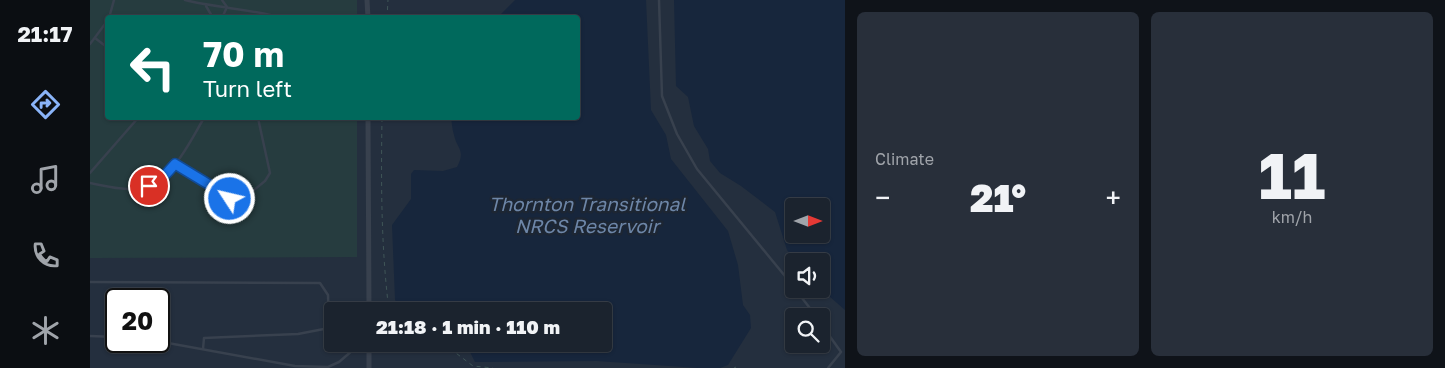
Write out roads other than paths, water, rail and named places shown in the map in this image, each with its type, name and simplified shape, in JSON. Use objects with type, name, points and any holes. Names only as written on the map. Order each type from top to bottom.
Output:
[{"type":"street","points":[[367,0],[368,15]]},
{"type":"street","points":[[368,120],[369,302]]},
{"type":"street","points":[[369,352],[369,368]]},
{"type":"lane","points":[[109,15],[114,0]]},
{"type":"lane","points":[[185,0],[270,15]]},
{"type":"lane","points":[[212,6],[216,0]]},
{"type":"lane","points":[[222,0],[227,7]]},
{"type":"lane","points":[[659,0],[662,96],[677,134],[697,169],[785,277]]},
{"type":"lane","points":[[206,5],[211,15]]},
{"type":"lane","points":[[223,15],[227,7]]},
{"type":"lane","points":[[90,44],[105,23]]},
{"type":"lane","points":[[95,38],[105,46]]},
{"type":"lane","points":[[90,173],[136,120]]},
{"type":"lane","points":[[90,183],[126,188],[144,187],[159,179],[175,164],[203,120]]},
{"type":"lane","points":[[175,164],[230,199],[237,201],[243,199],[265,181],[270,174],[258,120]]},
{"type":"lane","points":[[90,282],[320,283],[328,295],[329,328],[298,334],[204,338],[203,349]]},
{"type":"lane","points":[[802,298],[810,308]]},
{"type":"lane","points":[[90,336],[105,337]]},
{"type":"lane","points":[[828,368],[843,353],[830,336]]},
{"type":"lane","points":[[170,343],[295,366],[328,367],[339,362],[351,352]]},
{"type":"water","name":"Thornton Transitional NRCS Reservoir","points":[[515,0],[646,0],[651,110],[666,135],[671,159],[728,231],[738,265],[743,305],[750,315],[751,328],[728,365],[720,368],[698,368],[597,361],[475,362],[470,352],[612,352],[612,302],[396,302],[392,225],[411,199],[411,174],[414,170],[443,171],[457,167],[461,153],[455,140],[451,120],[580,120],[580,15],[501,15]]},
{"type":"water","name":"Thornton Transitional NRCS Reservoir","points":[[674,0],[845,0],[845,310],[830,297],[830,253],[789,253],[787,250],[775,212],[741,186],[720,173],[710,161],[708,149],[694,126],[688,97],[676,86]]}]
